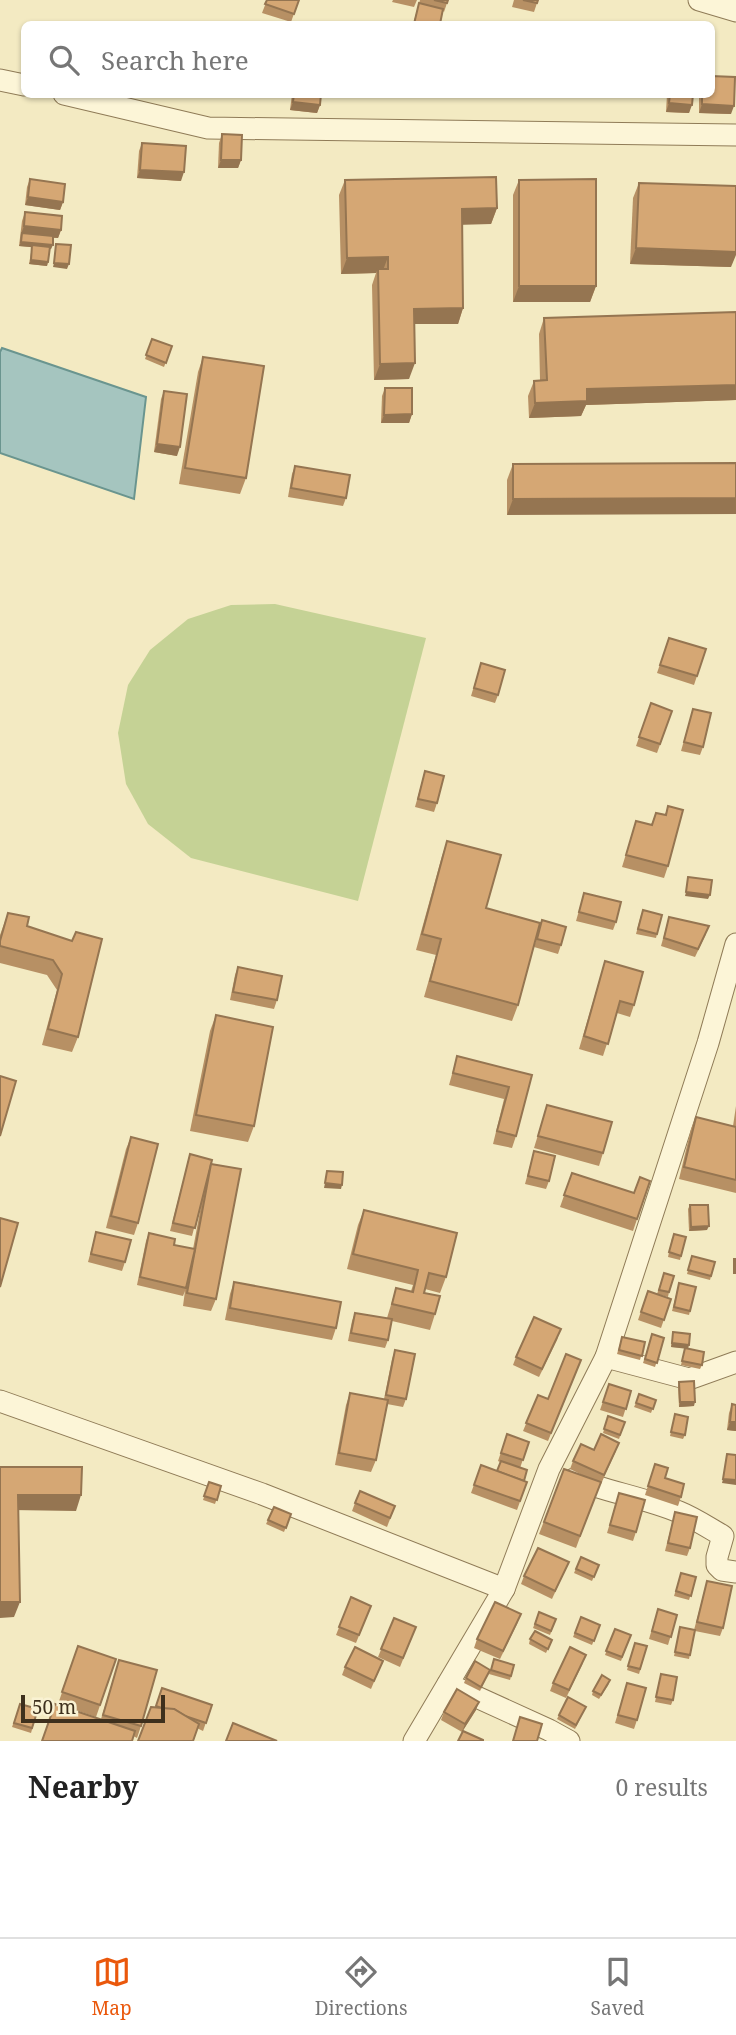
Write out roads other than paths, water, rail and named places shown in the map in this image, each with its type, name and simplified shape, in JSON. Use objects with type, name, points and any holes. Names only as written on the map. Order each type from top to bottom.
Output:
[{"type":"street","points":[[699,0],[736,11]]},
{"type":"street","points":[[0,80],[21,84]]},
{"type":"street","points":[[81,98],[208,128],[736,135]]},
{"type":"street","points":[[414,1741],[504,1589],[549,1469],[606,1357],[708,1043],[736,944]]},
{"type":"street","points":[[606,1357],[689,1378],[736,1362]]},
{"type":"street","points":[[0,1401],[262,1494],[504,1589]]},
{"type":"street","points":[[549,1469],[601,1489],[681,1513],[723,1536],[717,1565],[722,1570],[736,1572]]},
{"type":"street","points":[[448,1684],[569,1741]]},
{"type":"water","points":[[2,348],[146,397],[134,499],[0,453]]}]
